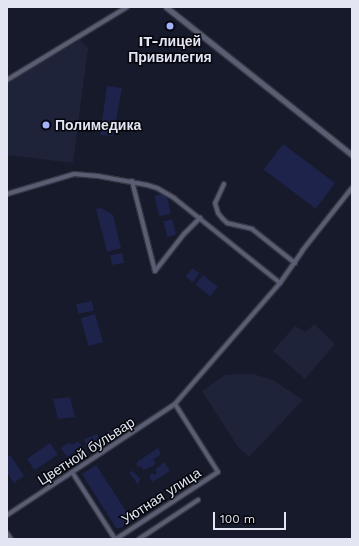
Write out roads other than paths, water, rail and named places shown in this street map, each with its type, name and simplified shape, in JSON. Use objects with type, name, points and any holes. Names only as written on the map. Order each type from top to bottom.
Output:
[{"type":"street","points":[[7,80],[127,7]]},
{"type":"street","points":[[166,7],[352,155]]},
{"type":"street","points":[[7,194],[74,174],[132,181],[157,188],[174,198],[200,218],[280,283]]},
{"type":"street","points":[[132,181],[155,271],[184,234],[200,218]]},
{"type":"street","points":[[224,184],[215,203],[218,213],[222,218],[227,223],[252,229],[295,263]]},
{"type":"street","name":"Цветной бульвар","points":[[7,515],[175,404],[280,283],[302,251],[352,188]]},
{"type":"street","name":"Уютная улица","points":[[115,539],[218,472],[175,404]]},
{"type":"street","points":[[72,472],[115,539]]},
{"type":"street","points":[[139,539],[198,500]]},
{"type":"street","points":[[7,533],[11,539]]},
{"type":"place","name":"IT-лицей Привилегия","points":[[170,26]]},
{"type":"place","name":"Полимедика","points":[[46,125]]}]
